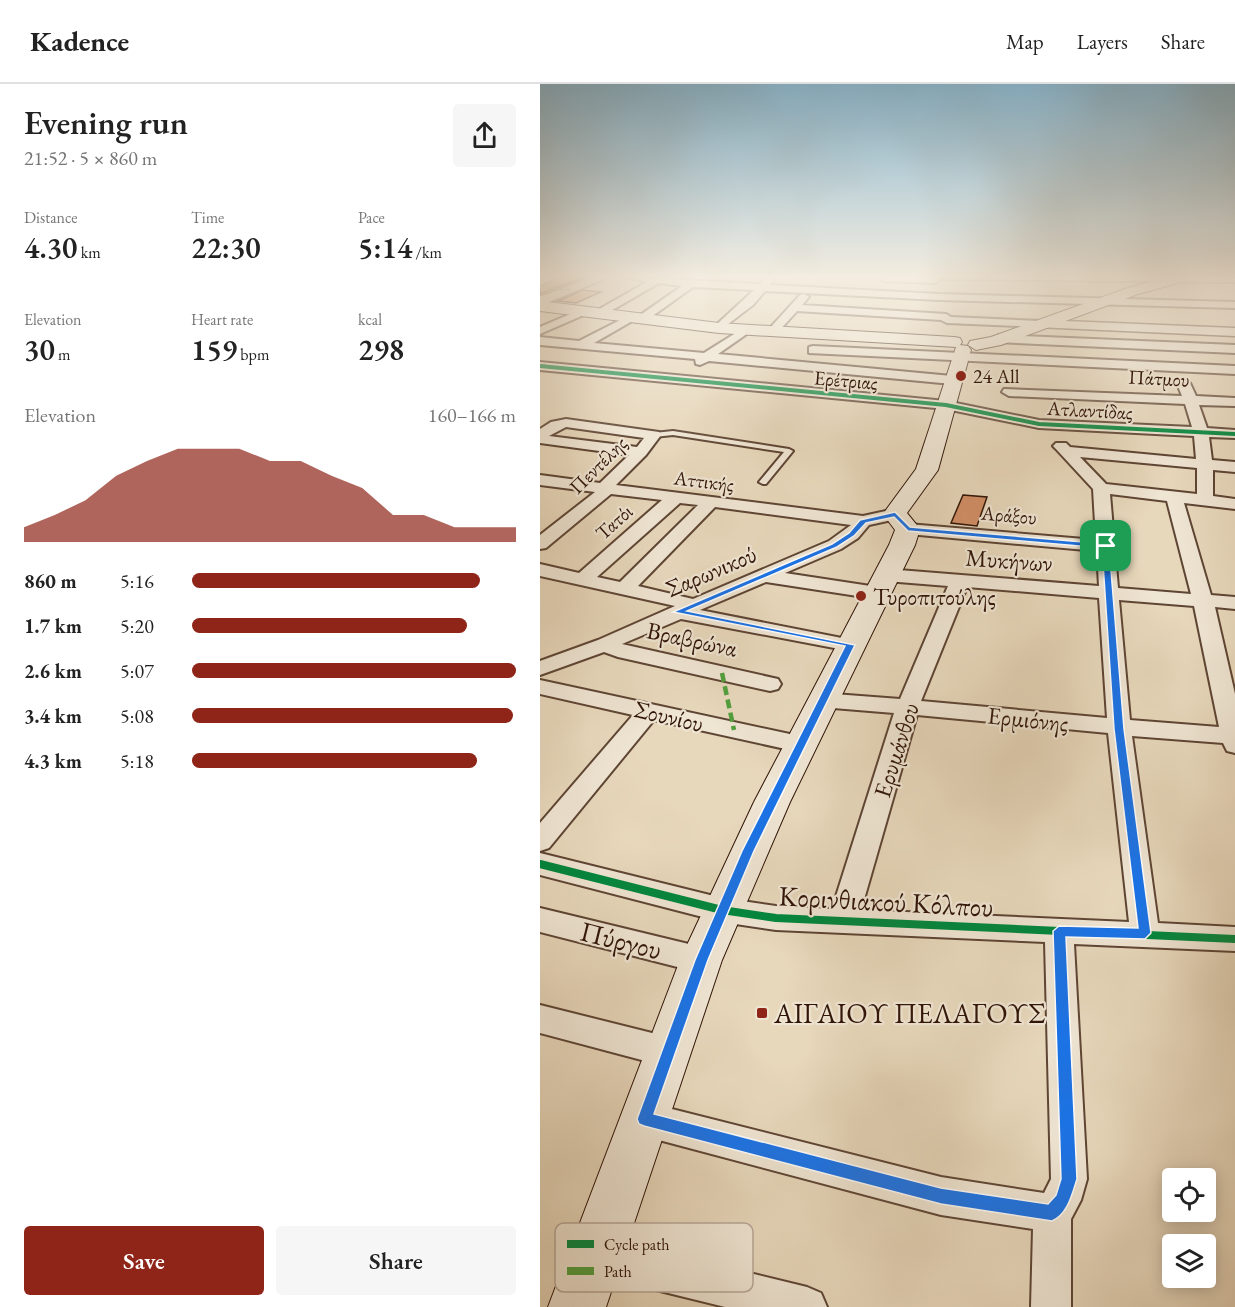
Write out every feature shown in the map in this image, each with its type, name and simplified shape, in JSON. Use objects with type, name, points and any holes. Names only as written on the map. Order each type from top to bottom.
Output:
[{"type":"main road","points":[[828,334],[958,355],[1013,334]]},
{"type":"main road","points":[[607,1223],[701,960],[722,910],[821,699],[882,584],[902,522],[927,470],[958,355]]},
{"type":"main road","points":[[577,1307],[582,1292]]},
{"type":"street","points":[[541,367],[604,334]]},
{"type":"street","points":[[671,380],[741,334]]},
{"type":"street","points":[[799,366],[828,334]]},
{"type":"street","points":[[952,334],[958,355]]},
{"type":"street","points":[[540,340],[580,346],[799,366],[958,355],[998,374],[1179,374],[1235,369],[1229,349],[1216,334]]},
{"type":"street","points":[[999,339],[1229,349]]},
{"type":"street","points":[[1168,346],[1202,432],[1206,464],[1205,501]]},
{"type":"street","points":[[813,350],[958,355],[1179,374],[1235,382]]},
{"type":"street","name":"Ερέτριας","points":[[541,367],[946,405]]},
{"type":"street","points":[[998,374],[1033,423],[1066,451],[1101,488],[1119,729],[1145,933]]},
{"type":"street","name":"Πάτμου","points":[[1010,392],[1193,406],[1235,402]]},
{"type":"street","name":"Ατλαντίδας","points":[[946,405],[1033,423],[1235,434]]},
{"type":"street","points":[[1134,410],[1193,406],[1235,415]]},
{"type":"street","points":[[540,437],[560,424],[654,435]]},
{"type":"street","name":"Πεντέλης","points":[[540,544],[603,494],[604,488],[641,452],[654,435]]},
{"type":"street","points":[[540,437],[641,452]]},
{"type":"street","points":[[1066,451],[1235,467]]},
{"type":"street","name":"Αττικής","points":[[540,480],[863,521]]},
{"type":"street","points":[[1101,488],[1235,504]]},
{"type":"street","points":[[1174,496],[1203,600],[1234,739]]},
{"type":"street","name":"Τατόι","points":[[583,580],[675,498]]},
{"type":"street","points":[[626,588],[710,503]]},
{"type":"street","name":"Σαρωνικού","points":[[545,661],[605,644],[765,576],[834,545],[852,534],[863,521],[902,522]]},
{"type":"street","name":"Αράξου","points":[[902,522],[1106,546]]},
{"type":"street","points":[[540,570],[626,588],[686,609],[850,645]]},
{"type":"street","name":"Μυκήνων","points":[[765,576],[882,584],[959,582],[1235,603]]},
{"type":"street","name":"Ερυμάνθου","points":[[843,921],[908,706],[959,582]]},
{"type":"street","name":"Βραβρώνα","points":[[605,644],[618,651],[770,684]]},
{"type":"street","name":"Σουνίου","points":[[540,687],[799,744]]},
{"type":"street","name":"Ερμιόνης","points":[[821,699],[1234,739]]},
{"type":"street","points":[[540,841],[649,711]]},
{"type":"street","name":"Κορινθιακού Κόλπου","points":[[540,864],[722,910],[776,918],[1145,933],[1235,939]]},
{"type":"street","name":"Πύργου","points":[[540,920],[701,960]]},
{"type":"street","points":[[1051,1307],[1052,1213],[1062,1200],[1069,1179],[1059,931]]},
{"type":"street","points":[[540,1019],[668,1052]]},
{"type":"street","points":[[644,1119],[941,1196],[1052,1213]]},
{"type":"street","points":[[746,1292],[807,1307]]},
{"type":"lane","points":[[654,435],[673,433],[789,451],[763,482]]},
{"type":"building","points":[[963,495],[987,497],[977,526],[951,523]]},
{"type":"marked path","points":[[722,673],[734,730]]},
{"type":"cycle path","points":[[540,366],[946,405],[1039,424],[1235,434]]},
{"type":"cycle path","points":[[540,864],[722,910],[776,918],[1235,939]]},
{"type":"place","name":"24 All","points":[[961,376]]},
{"type":"place","name":"Τυροπιτούλης","points":[[861,596]]},
{"type":"place","name":"ΑΙΓΑΙΟΥ ΠΕΛΑΓΟΥΣ","points":[[762,1013]]},
{"type":"route","points":[[895,514],[908,529],[1106,546],[1119,729],[1145,933],[1059,931],[1069,1179],[1062,1200],[1052,1213],[941,1196],[644,1119],[701,960],[748,851],[821,699],[850,645],[678,612],[834,545],[852,534],[863,521],[895,514]]}]
